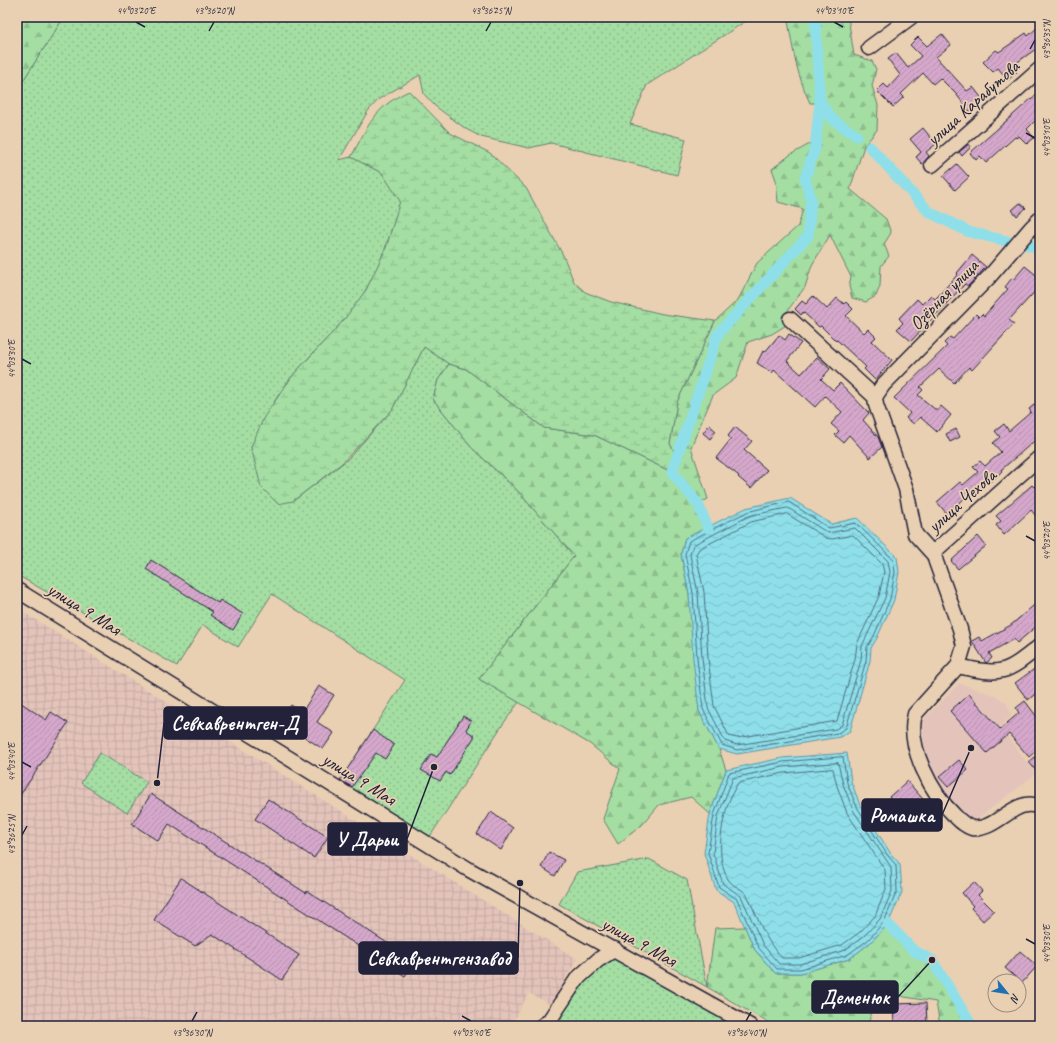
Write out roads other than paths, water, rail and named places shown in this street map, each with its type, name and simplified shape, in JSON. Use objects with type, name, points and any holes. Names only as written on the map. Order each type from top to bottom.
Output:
[{"type":"street","points":[[869,48],[911,17]]},
{"type":"street","name":"улица Карабутова","points":[[932,165],[1040,69]]},
{"type":"street","name":"Озёрная улица","points":[[876,397],[883,385],[990,276],[1031,228],[1040,220]]},
{"type":"street","points":[[790,319],[876,397],[876,405],[906,489],[915,534],[934,555]]},
{"type":"street","name":"улица Чехова","points":[[1040,457],[940,546],[934,555],[963,638],[964,646],[958,666],[915,714],[912,723],[916,748],[929,782],[951,812],[964,825],[971,828],[983,827],[1021,806],[1036,805],[1040,807]]},
{"type":"street","name":"улица 9 Мая","points":[[17,590],[468,869],[615,949],[750,1026]]},
{"type":"street","points":[[958,666],[988,673],[1005,671],[1017,665],[1040,646]]},
{"type":"street","points":[[542,1026],[549,1021],[577,979],[598,960],[615,949]]},
{"type":"water","points":[[790,498],[831,524],[857,518],[897,557],[899,572],[894,600],[871,648],[870,661],[850,731],[840,737],[737,754],[719,749],[699,711],[693,659],[689,594],[681,554],[685,538],[746,508]]},
{"type":"water","points":[[847,753],[851,781],[860,805],[891,854],[900,864],[902,892],[888,924],[870,943],[849,959],[801,973],[775,973],[755,950],[734,902],[716,890],[704,853],[710,814],[726,770],[782,758]]},
{"type":"waterway","points":[[708,528],[698,504],[672,472],[718,334],[808,236],[811,199],[805,178],[815,148],[820,102],[815,17]]},
{"type":"waterway","points":[[820,102],[832,119],[857,136]]},
{"type":"waterway","points":[[870,147],[929,212],[969,232],[1007,241]]},
{"type":"waterway","points":[[1027,245],[1040,248]]},
{"type":"waterway","points":[[888,924],[914,951],[932,960],[972,1026]]},
{"type":"place","name":"Ромашка","points":[[971,748]]},
{"type":"place","name":"У Дарьи","points":[[434,767]]},
{"type":"place","name":"Севкаврентген-Д","points":[[157,783]]},
{"type":"place","name":"Севкаврентгензавод","points":[[520,883]]},
{"type":"place","name":"Деменюк","points":[[932,960]]}]
